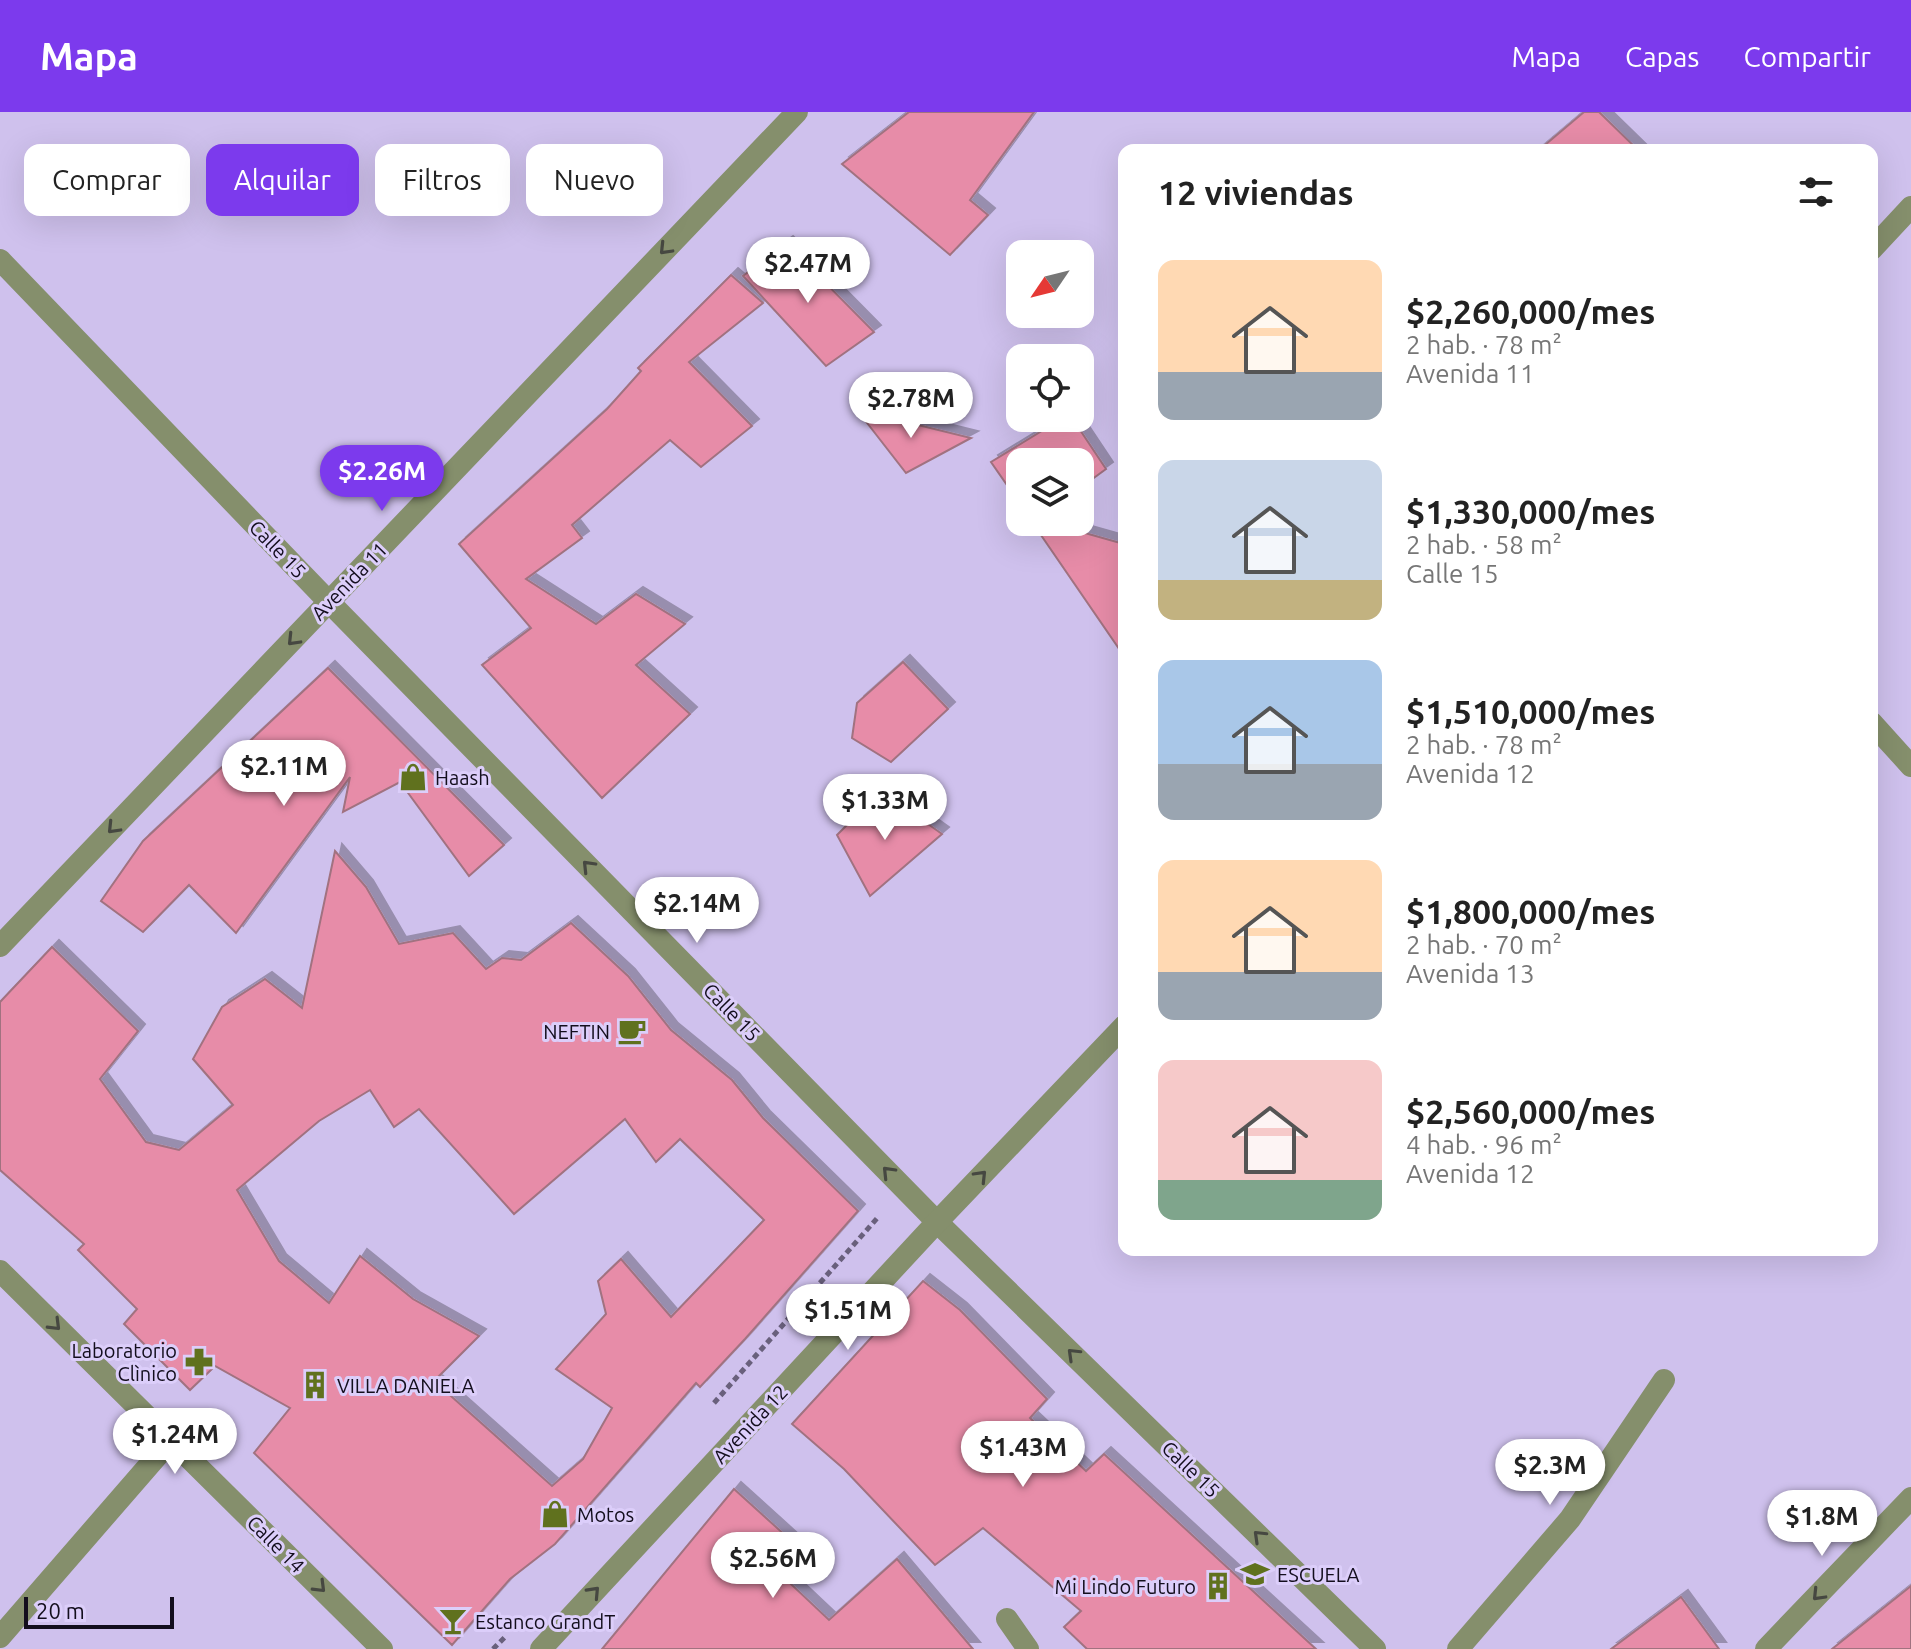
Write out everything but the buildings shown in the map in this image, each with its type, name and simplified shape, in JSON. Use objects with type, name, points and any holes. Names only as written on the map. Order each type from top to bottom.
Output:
[{"type":"street","name":"Avenida 11","points":[[0,946],[797,112]]},
{"type":"street","points":[[1878,243],[1911,207]]},
{"type":"street","name":"Calle 15","points":[[0,260],[329,602],[937,1222],[1375,1649]]},
{"type":"street","points":[[1878,730],[1911,766]]},
{"type":"street","name":"Avenida 12","points":[[541,1649],[937,1222],[1118,1032]]},
{"type":"street","name":"Calle 14","points":[[0,1271],[382,1649]]},
{"type":"street","points":[[1458,1649],[1570,1519],[1664,1380]]},
{"type":"street","points":[[0,1637],[171,1440]]},
{"type":"street","points":[[1766,1649],[1911,1498]]},
{"type":"street","points":[[1007,1619],[1028,1649]]},
{"type":"place","name":"Haash","points":[[413,777]]},
{"type":"place","name":"NEFTIN","points":[[632,1031]]},
{"type":"place","name":"Laboratorio Clìnico","points":[[199,1362]]},
{"type":"place","name":"VILLA DANIELA","points":[[315,1385]]},
{"type":"place","name":"Motos","points":[[555,1514]]},
{"type":"place","name":"ESCUELA","points":[[1255,1574]]},
{"type":"place","name":"Mi Lindo Futuro","points":[[1218,1586]]},
{"type":"place","name":"Estanco GrandT","points":[[453,1621]]}]
